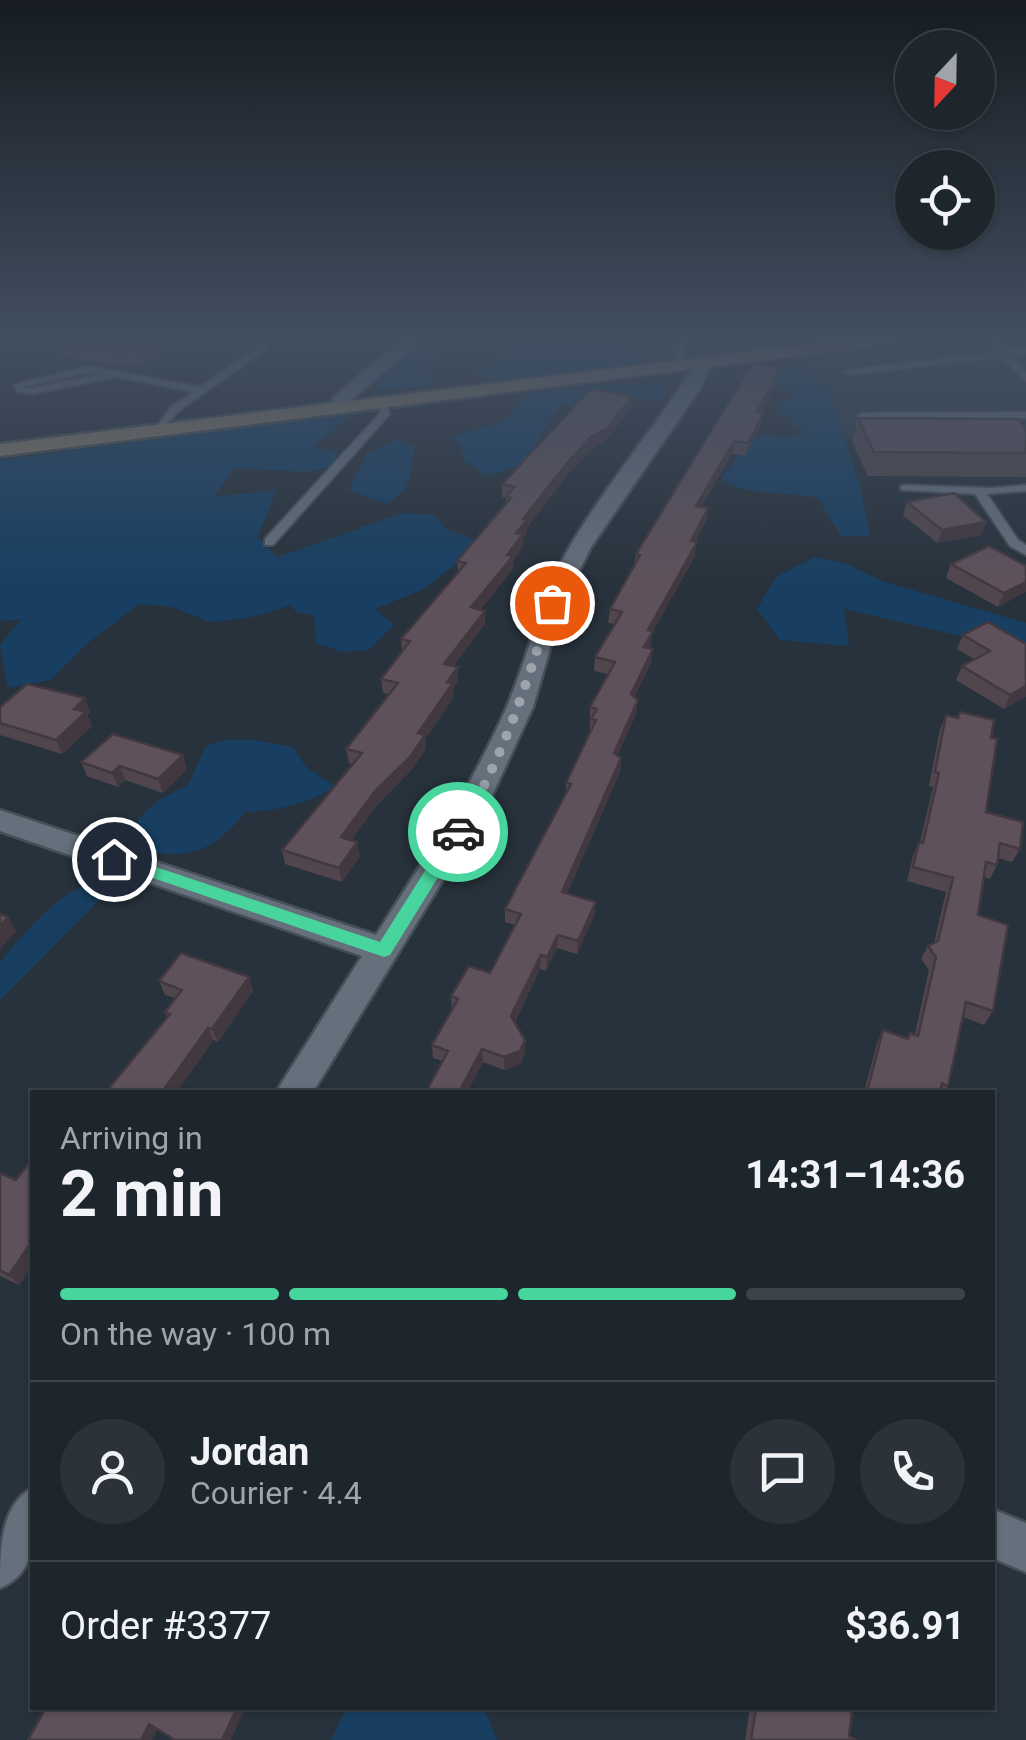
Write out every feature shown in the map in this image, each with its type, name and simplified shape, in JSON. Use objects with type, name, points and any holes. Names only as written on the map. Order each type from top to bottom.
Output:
[{"type":"main road","points":[[0,450],[238,420]]},
{"type":"street","points":[[295,1090],[494,768],[523,699],[552,603],[580,547],[669,420]]},
{"type":"street","points":[[0,820],[384,950]]},
{"type":"street","points":[[0,1564],[30,1515]]},
{"type":"street","points":[[995,1534],[1026,1548]]},
{"type":"lane","points":[[159,430],[166,420]]},
{"type":"lane","points":[[269,542],[379,420]]},
{"type":"lane","points":[[905,488],[1026,488]]},
{"type":"lane","points":[[979,491],[1014,544],[1026,551]]},
{"type":"shaded area","points":[[305,420],[345,420],[314,446],[338,452],[334,466],[308,472],[234,468],[214,497],[277,490],[257,537],[277,557],[403,513],[434,514],[445,529],[483,543],[422,590],[375,609],[394,625],[369,650],[342,652],[316,643],[314,615],[297,613],[291,605],[252,617],[210,622],[172,607],[139,604],[89,642],[50,680],[8,688],[0,645],[21,619],[0,621],[0,460]]},
{"type":"shaded area","points":[[505,420],[550,420],[526,458],[486,476],[464,460],[461,447],[452,437]]},
{"type":"shaded area","points":[[791,420],[839,420],[861,489],[870,536],[841,536],[818,498],[754,491],[721,479],[751,438],[804,434]]},
{"type":"shaded area","points":[[820,420],[1026,420],[1026,435],[825,439]]},
{"type":"shaded area","points":[[395,439],[415,446],[410,479],[402,492],[386,504],[349,490],[366,454]]},
{"type":"shaded area","points":[[815,557],[1026,623],[1026,651],[844,609],[849,646],[780,640],[757,609],[776,577]]},
{"type":"shaded area","points":[[224,740],[255,740],[293,747],[306,767],[335,786],[292,805],[245,812],[219,839],[192,852],[161,853],[125,846],[138,819],[159,800],[188,785],[206,746]]},
{"type":"shaded area","points":[[100,879],[110,889],[0,1000],[0,962],[58,902]]},
{"type":"shaded area","points":[[346,1710],[485,1710],[497,1740],[331,1740]]},
{"type":"building","points":[[562,420],[614,420],[607,429],[592,436],[567,463],[523,519],[527,520],[516,533],[523,534],[507,555],[513,556],[471,607],[485,611],[444,664],[458,667],[447,682],[453,683],[418,733],[425,735],[410,757],[375,791],[341,837],[357,842],[339,868],[282,850],[362,753],[346,749],[398,683],[381,679],[410,641],[401,639],[466,563],[457,561],[511,498],[506,497],[514,487],[502,484]]},
{"type":"building","points":[[718,420],[760,420],[748,443],[734,441],[696,506],[708,508],[691,541],[697,542],[648,630],[653,631],[644,647],[653,649],[631,694],[638,700],[614,753],[621,758],[562,892],[596,902],[578,941],[558,935],[547,957],[541,955],[511,1016],[525,1040],[520,1051],[504,1057],[482,1049],[460,1090],[427,1090],[448,1051],[432,1045],[458,999],[451,996],[469,966],[490,973],[521,914],[505,909],[571,784],[566,783],[596,720],[591,719],[597,709],[590,707],[615,662],[595,657],[622,612],[610,609],[640,555],[636,554]]},
{"type":"building","points":[[859,420],[1019,420],[1026,429],[1026,453],[874,452]]},
{"type":"building","points":[[954,493],[986,522],[942,530],[907,502]]},
{"type":"building","points":[[989,546],[1026,566],[1026,582],[1004,593],[951,564]]},
{"type":"building","points":[[988,622],[1026,644],[1026,686],[1010,695],[962,666],[990,651],[963,635]]},
{"type":"building","points":[[27,684],[85,698],[74,709],[86,712],[56,740],[0,723],[0,707]]},
{"type":"building","points":[[960,712],[994,720],[991,738],[997,739],[986,812],[1023,822],[1020,849],[1000,843],[997,865],[986,862],[978,915],[1008,925],[993,1011],[966,1002],[948,1086],[942,1083],[940,1090],[868,1090],[883,1030],[908,1039],[910,1033],[918,1036],[936,957],[928,946],[938,941],[953,878],[913,867],[919,842],[923,843],[939,773],[935,772],[946,715],[958,718]]},
{"type":"building","points":[[113,734],[183,755],[158,779],[120,766],[112,773],[81,762]]},
{"type":"building","points":[[181,953],[249,977],[163,1090],[108,1090],[170,1014],[165,1012],[182,990],[159,981]]},
{"type":"building","points":[[30,1162],[30,1244],[9,1275],[0,1270],[0,1176],[16,1180]]},
{"type":"building","points":[[45,1710],[236,1710],[222,1740],[175,1740],[149,1724],[141,1740],[28,1740]]},
{"type":"building","points":[[756,1710],[847,1710],[852,1712],[849,1736],[856,1740],[751,1740]]},
{"type":"way so far","points":[[458,832],[494,768],[520,707],[552,603]]},
{"type":"route","points":[[114,859],[384,950],[458,832]]}]
